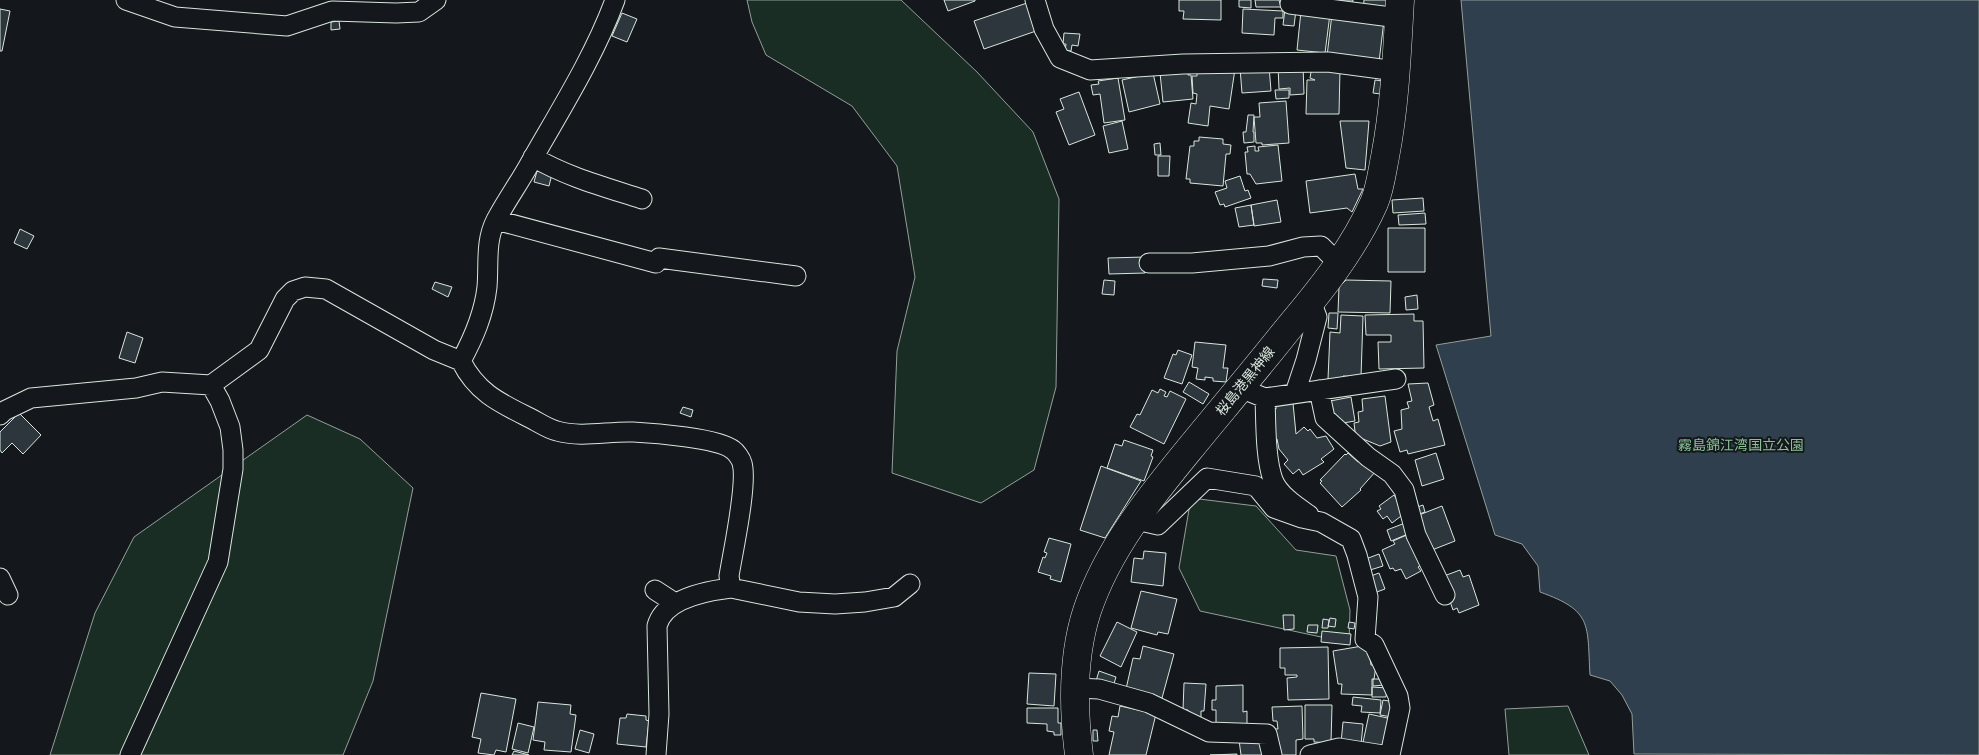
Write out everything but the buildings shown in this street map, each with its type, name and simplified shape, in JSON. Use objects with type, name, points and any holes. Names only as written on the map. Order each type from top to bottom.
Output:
[{"type":"main road","name":"桜島港黒神線","points":[[1079,755],[1075,716],[1078,652],[1086,613],[1100,577],[1160,486],[1312,301],[1339,264],[1360,230],[1374,201],[1391,127],[1399,9]]},
{"type":"street","points":[[126,0],[175,17],[287,26],[332,11],[419,12],[436,0]]},
{"type":"street","points":[[461,362],[477,333],[487,288],[490,239],[496,220],[589,57],[615,0]]},
{"type":"street","points":[[1035,0],[1044,30],[1060,58],[1090,70],[1183,64],[1328,62],[1396,71]]},
{"type":"street","points":[[1290,4],[1399,9]]},
{"type":"street","points":[[533,157],[569,175],[642,199]]},
{"type":"street","points":[[496,220],[656,263],[659,258],[796,276]]},
{"type":"street","points":[[1149,263],[1192,263],[1269,256],[1303,247],[1321,246],[1339,264]]},
{"type":"street","points":[[0,415],[31,398],[136,388],[162,382],[211,385],[259,350],[285,298],[293,291],[304,287],[326,289],[434,350],[461,362],[469,378],[485,392],[501,403],[556,431],[583,434],[631,432],[670,434],[716,443],[734,450],[742,463],[743,488],[729,576],[731,588]]},
{"type":"street","points":[[1295,394],[1306,360],[1316,317],[1312,301]]},
{"type":"street","points":[[1240,388],[1265,398],[1396,379]]},
{"type":"street","points":[[130,755],[218,562],[233,469],[233,450],[230,427],[220,400],[211,385]]},
{"type":"street","points":[[1319,390],[1326,418],[1368,457],[1392,474],[1404,490],[1416,535],[1445,595]]},
{"type":"street","points":[[1265,398],[1269,457],[1273,481],[1284,496],[1319,526]]},
{"type":"street","points":[[1136,520],[1158,525],[1207,478],[1256,486],[1274,508],[1351,539],[1368,596],[1365,639],[1374,645],[1398,696],[1400,708],[1390,755]]},
{"type":"street","points":[[0,578],[8,595]]},
{"type":"street","points":[[656,755],[659,714],[657,626],[659,616],[675,603],[716,590],[731,588],[799,602],[835,604],[865,602],[894,597],[910,584]]},
{"type":"street","points":[[655,590],[675,603]]},
{"type":"street","points":[[1075,688],[1099,689],[1149,703],[1209,732],[1267,734],[1272,755]]},
{"type":"street","points":[[1310,755],[1339,748],[1382,755]]},
{"type":"green space","points":[[747,0],[901,0],[977,72],[1033,132],[1059,199],[1056,387],[1034,470],[981,503],[892,473],[897,351],[915,277],[897,166],[852,106],[766,55],[752,22]]},
{"type":"green space","points":[[307,415],[360,439],[413,488],[373,681],[343,755],[50,755],[95,613],[134,537]]},
{"type":"green space","points":[[1191,498],[1256,506],[1296,550],[1336,556],[1350,610],[1349,643],[1200,611],[1179,568]]},
{"type":"green space","points":[[1568,706],[1589,755],[1509,755],[1505,709]]},
{"type":"water","name":"霧島錦江湾国立公園","points":[[1461,0],[1979,0],[1979,755],[1634,754],[1632,714],[1622,695],[1610,681],[1590,675],[1587,631],[1584,622],[1570,606],[1540,592],[1538,566],[1522,544],[1495,535],[1436,345],[1491,336]]}]
